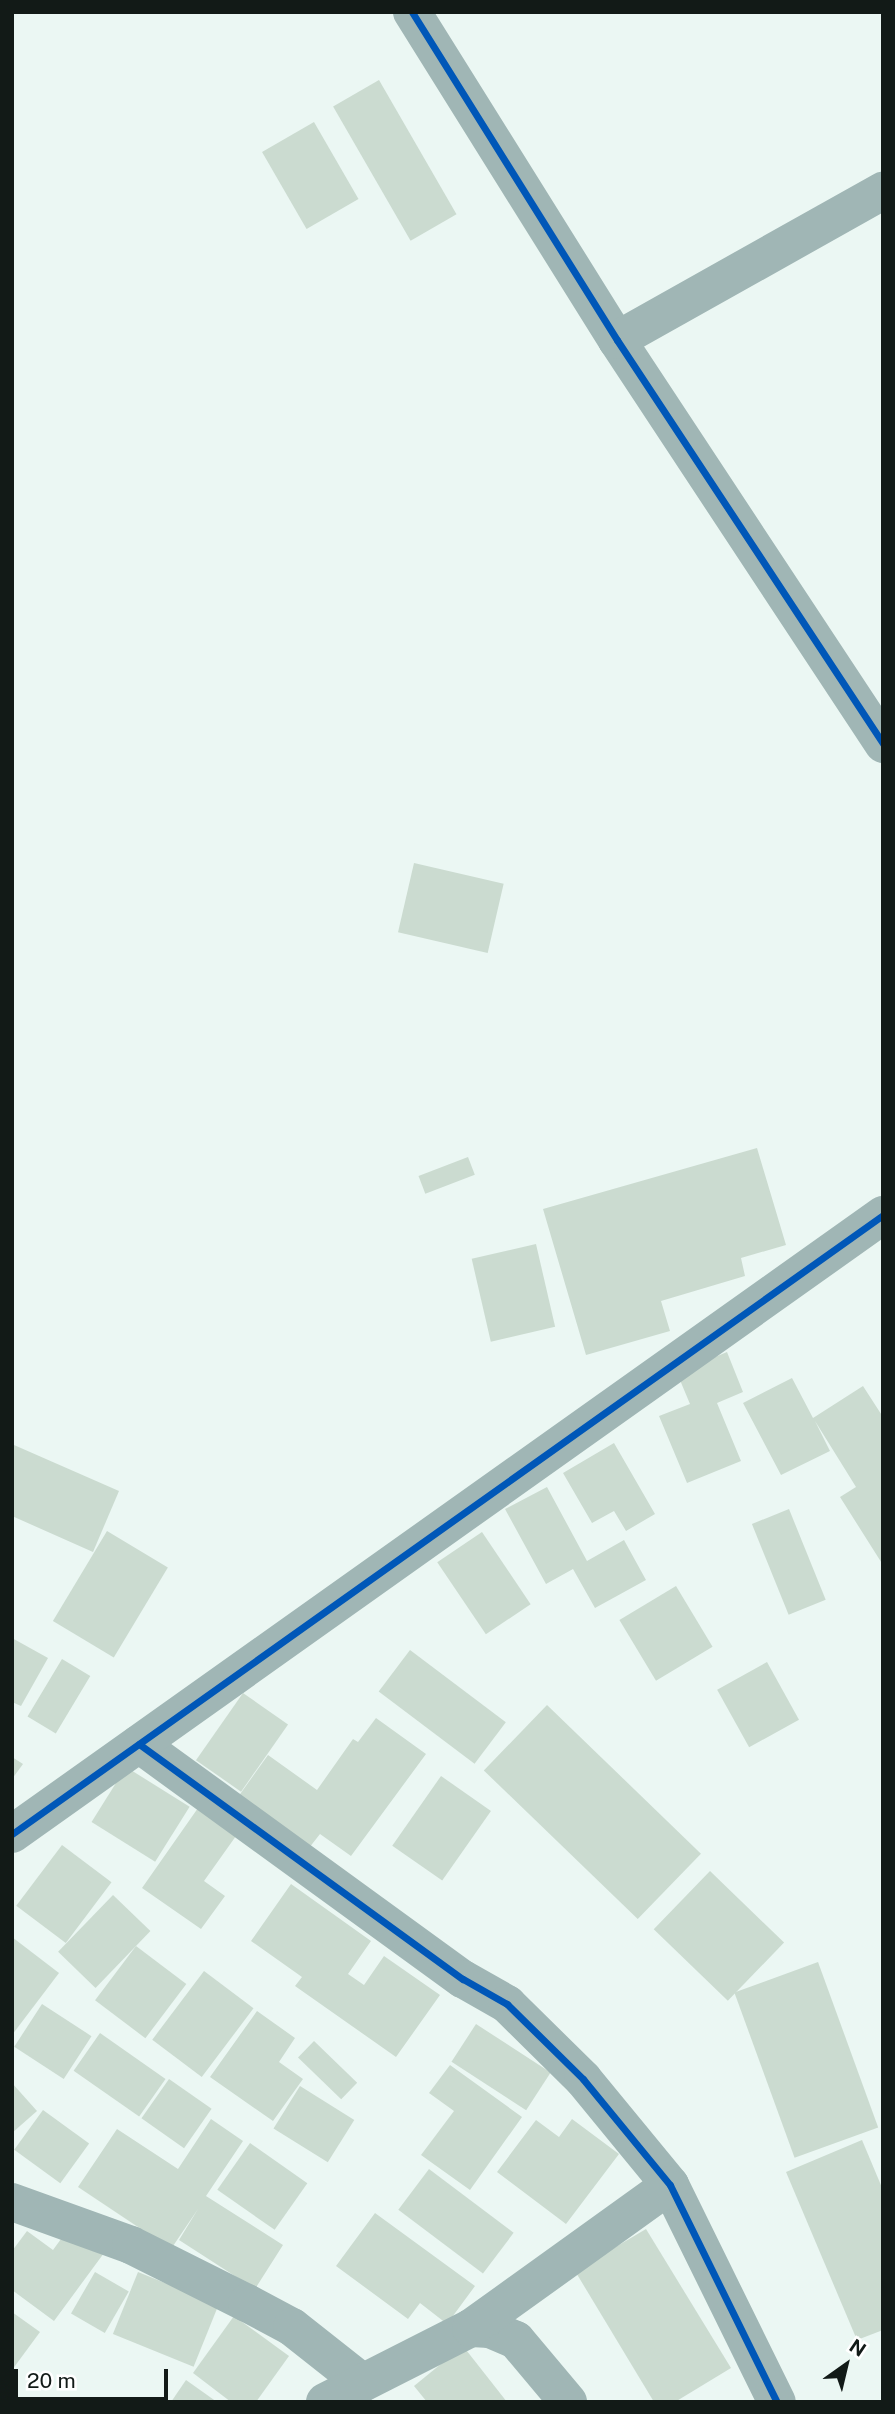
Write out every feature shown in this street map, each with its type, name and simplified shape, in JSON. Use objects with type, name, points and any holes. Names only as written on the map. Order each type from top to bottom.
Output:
[{"type":"street","points":[[412,12],[617,340],[883,744]]},
{"type":"street","points":[[617,340],[883,191]]},
{"type":"street","points":[[12,1834],[883,1215]]},
{"type":"street","points":[[139,1744],[463,1979],[507,2004],[583,2079],[670,2185],[778,2402]]},
{"type":"street","points":[[326,2402],[471,2328],[670,2185]]},
{"type":"street","points":[[12,2203],[131,2245],[247,2303],[292,2328],[363,2383]]},
{"type":"street","points":[[471,2328],[490,2329],[516,2340],[568,2402]]},
{"type":"building","points":[[379,80],[456,214],[411,241],[333,106]]},
{"type":"building","points":[[314,122],[358,199],[307,229],[262,152]]},
{"type":"building","points":[[414,863],[504,884],[488,953],[398,932]]},
{"type":"building","points":[[757,1148],[786,1245],[741,1258],[745,1276],[661,1301],[670,1331],[586,1355],[543,1209]]},
{"type":"building","points":[[468,1157],[475,1175],[425,1194],[419,1176]]},
{"type":"building","points":[[536,1244],[555,1327],[491,1342],[472,1259]]},
{"type":"building","points":[[727,1352],[743,1392],[717,1403],[741,1461],[687,1483],[659,1416],[690,1404],[677,1373]]},
{"type":"building","points":[[792,1378],[813,1418],[863,1386],[883,1417],[883,1565],[840,1497],[856,1487],[815,1421],[830,1451],[781,1475],[743,1403]]},
{"type":"building","points":[[614,1443],[655,1514],[626,1531],[614,1511],[592,1523],[563,1473]]},
{"type":"building","points":[[14,1445],[119,1491],[93,1552],[12,1516]]},
{"type":"building","points":[[547,1487],[587,1561],[624,1540],[646,1580],[595,1608],[573,1569],[546,1584],[505,1509]]},
{"type":"building","points":[[789,1509],[826,1600],[789,1615],[752,1524]]},
{"type":"building","points":[[107,1531],[168,1568],[114,1658],[53,1621]]},
{"type":"building","points":[[482,1532],[531,1604],[486,1634],[437,1562]]},
{"type":"building","points":[[676,1586],[713,1647],[656,1681],[619,1620]]},
{"type":"building","points":[[12,1638],[48,1658],[21,1706],[12,1702]]},
{"type":"building","points":[[410,1650],[506,1722],[475,1764],[379,1692]]},
{"type":"building","points":[[62,1659],[90,1676],[56,1733],[27,1716]]},
{"type":"building","points":[[767,1662],[799,1720],[749,1747],[717,1690]]},
{"type":"building","points":[[243,1693],[288,1725],[241,1792],[196,1760]]},
{"type":"building","points":[[547,1705],[701,1854],[638,1919],[484,1770]]},
{"type":"building","points":[[376,1718],[426,1754],[351,1856],[320,1834],[309,1848],[238,1797],[268,1755],[317,1790],[353,1739],[358,1742]]},
{"type":"building","points":[[12,1757],[23,1764],[12,1779]]},
{"type":"building","points":[[126,1767],[190,1807],[155,1862],[92,1822]]},
{"type":"building","points":[[441,1776],[491,1811],[442,1881],[392,1846]]},
{"type":"building","points":[[198,1808],[236,1836],[204,1881],[225,1896],[201,1929],[142,1888]]},
{"type":"building","points":[[62,1845],[112,1882],[66,1943],[16,1906]]},
{"type":"building","points":[[710,1871],[784,1943],[728,2001],[654,1929]]},
{"type":"building","points":[[291,1884],[371,1941],[348,1974],[364,1985],[384,1956],[440,1995],[396,2057],[295,1986],[302,1977],[251,1941]]},
{"type":"building","points":[[113,1895],[150,1931],[96,1988],[58,1952]]},
{"type":"building","points":[[12,1937],[59,1973],[12,2035]]},
{"type":"building","points":[[136,1946],[186,1984],[145,2038],[95,2000]]},
{"type":"building","points":[[818,1962],[878,2127],[795,2158],[734,1992]]},
{"type":"building","points":[[204,1971],[254,2008],[202,2077],[152,2040]]},
{"type":"building","points":[[42,2004],[91,2036],[64,2079],[14,2047]]},
{"type":"building","points":[[257,2011],[295,2038],[279,2062],[303,2079],[273,2121],[210,2077]]},
{"type":"building","points":[[476,2024],[551,2072],[526,2110],[451,2062]]},
{"type":"building","points":[[100,2033],[166,2079],[139,2117],[74,2071]]},
{"type":"building","points":[[314,2041],[357,2083],[341,2099],[298,2058]]},
{"type":"building","points":[[450,2065],[522,2117],[470,2190],[421,2155],[454,2111],[429,2093]]},
{"type":"building","points":[[169,2079],[212,2109],[184,2148],[141,2118]]},
{"type":"building","points":[[12,2083],[37,2111],[12,2133]]},
{"type":"building","points":[[300,2086],[354,2120],[328,2162],[274,2128]]},
{"type":"building","points":[[43,2110],[89,2144],[60,2183],[14,2150]]},
{"type":"building","points":[[211,2119],[243,2141],[206,2196],[283,2245],[255,2289],[179,2240],[198,2209],[171,2249],[78,2187],[117,2129],[178,2169]]},
{"type":"building","points":[[572,2119],[619,2154],[566,2224],[497,2172],[536,2120],[559,2137]]},
{"type":"building","points":[[862,2140],[883,2190],[883,2330],[857,2340],[786,2172]]},
{"type":"building","points":[[250,2143],[307,2183],[275,2230],[217,2190]]},
{"type":"building","points":[[429,2169],[514,2233],[483,2274],[398,2210]]},
{"type":"building","points":[[375,2213],[475,2286],[447,2324],[420,2303],[408,2319],[336,2266]]},
{"type":"building","points":[[69,2228],[104,2253],[54,2321],[12,2290],[12,2251],[27,2231],[53,2250]]},
{"type":"building","points":[[646,2229],[731,2368],[675,2402],[654,2402],[575,2271]]},
{"type":"building","points":[[95,2272],[129,2292],[105,2333],[71,2314]]},
{"type":"building","points":[[138,2272],[219,2305],[194,2367],[113,2334]]},
{"type":"building","points":[[12,2312],[40,2332],[12,2370]]},
{"type":"building","points":[[234,2316],[289,2356],[256,2402],[231,2402],[193,2373]]},
{"type":"building","points":[[463,2346],[507,2402],[427,2402],[414,2386]]},
{"type":"building","points":[[186,2380],[217,2402],[171,2402]]},
{"type":"cycle path","points":[[412,12],[617,340],[883,744]]},
{"type":"cycle path","points":[[12,1834],[883,1215]]},
{"type":"cycle path","points":[[139,1744],[463,1979],[507,2004],[583,2079],[670,2185],[777,2402]]}]
